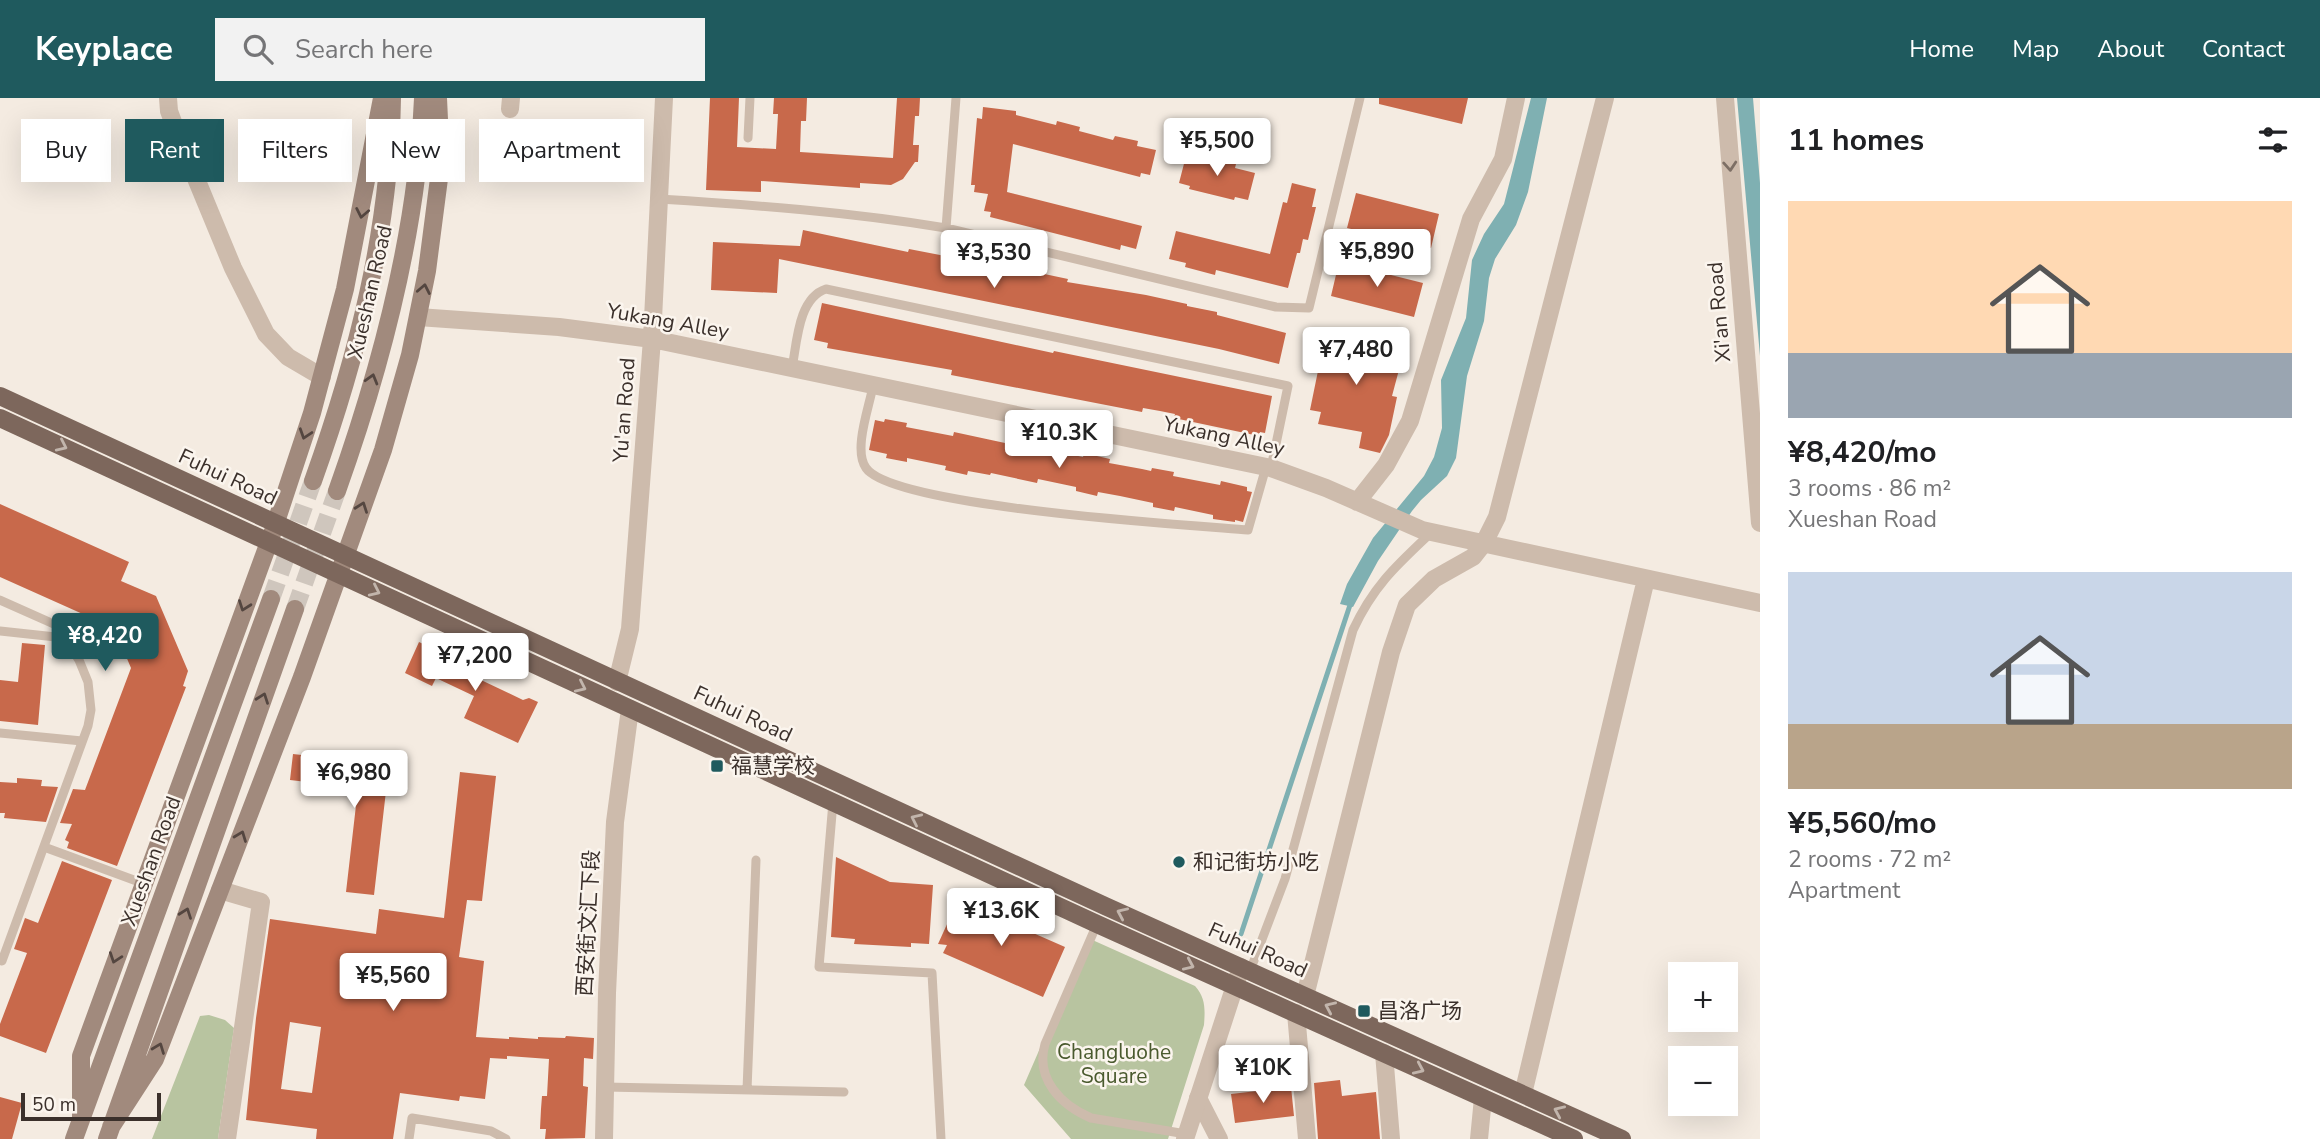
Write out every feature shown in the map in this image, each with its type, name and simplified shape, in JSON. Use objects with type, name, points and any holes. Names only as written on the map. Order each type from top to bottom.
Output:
[{"type":"main road","points":[[81,1119],[80,1056],[275,524],[322,377],[360,223],[382,98]]},
{"type":"main road","name":"Xueshan Road","points":[[313,481],[339,408],[366,304],[381,229],[392,98]]},
{"type":"main road","name":"Xueshan Road","points":[[337,491],[379,356],[402,261],[415,194],[423,98]]},
{"type":"main road","points":[[109,1133],[155,1059],[387,438],[418,317],[434,229],[441,163],[438,98]]},
{"type":"main road","name":"Fuhui Road","points":[[0,397],[617,682],[1622,1139]]},
{"type":"main road","name":"Fuhui Road","points":[[0,418],[1566,1137]]},
{"type":"main road","name":"Xueshan Road","points":[[74,1139],[271,599]]},
{"type":"main road","points":[[109,1133],[295,609]]},
{"type":"street","points":[[168,98],[169,111],[176,130],[233,268],[266,334],[288,357],[322,377]]},
{"type":"street","name":"Yu'an Road","points":[[617,682],[630,629],[652,339],[664,98]]},
{"type":"street","points":[[1364,506],[1410,421],[1471,219],[1503,159],[1516,98]]},
{"type":"street","points":[[1305,996],[1391,652],[1407,605],[1424,587],[1465,563],[1484,544],[1497,517],[1605,98]]},
{"type":"street","name":"Xi'an Road","points":[[1725,98],[1760,523]]},
{"type":"street","name":"Yukang Alley","points":[[418,317],[559,327],[652,339],[1268,467],[1301,478],[1427,531],[1760,604]]},
{"type":"street","points":[[1522,1094],[1646,579]]},
{"type":"street","name":"西安街文汇下段","points":[[604,1139],[615,822],[630,709]]},
{"type":"street","points":[[220,890],[261,902],[227,1139]]},
{"type":"street","points":[[1186,1137],[1235,986],[1246,969]]},
{"type":"street","points":[[1296,1013],[1307,1139]]},
{"type":"street","points":[[1384,1053],[1391,1139]]},
{"type":"street","points":[[1198,1098],[1219,1139]]},
{"type":"street","points":[[1479,1139],[1483,1098]]},
{"type":"lane","points":[[748,138],[750,98]]},
{"type":"lane","points":[[946,228],[956,98]]},
{"type":"lane","points":[[659,199],[822,210],[946,228],[1276,307],[1308,308],[1360,98]]},
{"type":"lane","points":[[792,368],[805,306],[819,291],[825,289],[1288,386],[1268,467],[1248,530],[1071,514],[938,497],[880,480],[865,466],[860,452],[873,386]]},
{"type":"lane","points":[[1246,969],[1285,878],[1353,630],[1362,610],[1383,579],[1427,531]]},
{"type":"lane","points":[[0,600],[57,625],[84,671],[91,710],[44,847],[2,961],[0,960]]},
{"type":"lane","points":[[0,631],[65,638]]},
{"type":"lane","points":[[0,733],[82,741]]},
{"type":"lane","points":[[833,802],[820,967],[932,973],[942,1139]]},
{"type":"lane","points":[[44,847],[142,883]]},
{"type":"lane","points":[[747,1090],[756,860]]},
{"type":"lane","points":[[1097,923],[1045,1044],[1043,1070],[1057,1095],[1078,1113],[1186,1137]]},
{"type":"lane","points":[[605,1087],[844,1093]]},
{"type":"lane","points":[[409,1139],[412,1118],[491,1131],[506,1139]]},
{"type":"green space","name":"Changluohe Square","points":[[1088,938],[1195,986],[1203,1000],[1204,1025],[1168,1139],[1071,1139],[1024,1085]]},
{"type":"green space","points":[[209,1015],[225,1020],[234,1028],[218,1139],[152,1139],[200,1016]]},
{"type":"water","points":[[1531,98],[1547,98],[1528,192],[1516,225],[1495,259],[1489,278],[1484,321],[1467,376],[1456,458],[1447,476],[1412,511],[1378,561],[1353,607],[1340,604],[1347,584],[1373,538],[1424,476],[1434,457],[1442,428],[1441,380],[1466,318],[1472,260],[1484,234],[1504,204]]},
{"type":"water","points":[[1737,98],[1753,98],[1760,183],[1760,356]]},
{"type":"building","points":[[710,98],[739,98],[737,147],[776,149],[778,114],[773,114],[774,98],[807,98],[806,121],[801,121],[800,152],[893,158],[897,98],[920,98],[919,116],[915,116],[913,145],[919,145],[918,162],[915,162],[903,179],[891,185],[860,183],[860,188],[761,181],[761,192],[706,190]]},
{"type":"building","points":[[1379,98],[1468,98],[1462,124],[1379,104]]},
{"type":"building","points":[[983,107],[1016,111],[1016,115],[1056,125],[1057,121],[1080,127],[1079,131],[1113,140],[1115,136],[1138,141],[1137,146],[1156,150],[1150,175],[1141,173],[1140,177],[1013,144],[1007,192],[1142,226],[1136,249],[1121,245],[1120,250],[990,217],[991,212],[984,211],[988,194],[974,192],[975,185],[971,185],[977,118],[982,119]]},
{"type":"building","points":[[1186,156],[1205,160],[1206,157],[1236,164],[1235,168],[1255,173],[1248,200],[1235,197],[1234,200],[1189,189],[1190,186],[1179,183]]},
{"type":"building","points":[[1292,183],[1316,189],[1312,207],[1316,207],[1308,240],[1303,239],[1300,253],[1297,253],[1288,288],[1216,270],[1215,275],[1185,267],[1186,263],[1169,259],[1176,231],[1270,254],[1283,202],[1287,203]]},
{"type":"building","points":[[1356,193],[1439,214],[1431,248],[1347,228]]},
{"type":"building","points":[[803,230],[908,252],[909,249],[997,264],[1068,279],[1067,282],[1146,295],[1217,312],[1217,315],[1286,333],[1279,364],[1219,349],[779,259],[777,293],[711,290],[713,242],[800,246]]},
{"type":"building","points":[[1339,262],[1423,283],[1414,317],[1331,296]]},
{"type":"building","points":[[822,303],[1053,353],[1054,351],[1272,396],[1265,433],[1260,432],[1259,436],[1174,418],[1175,414],[1143,408],[1142,412],[951,375],[952,370],[827,348],[828,343],[814,340]]},
{"type":"building","points":[[1321,330],[1404,351],[1392,396],[1397,397],[1389,435],[1380,453],[1359,448],[1362,432],[1318,424],[1321,412],[1310,410],[1319,366],[1312,364]]},
{"type":"building","points":[[885,419],[907,423],[906,427],[953,436],[954,432],[1005,443],[1015,443],[1015,439],[1037,444],[1036,447],[1083,457],[1084,453],[1110,459],[1109,463],[1151,471],[1152,468],[1174,472],[1173,476],[1220,485],[1221,481],[1247,487],[1247,491],[1252,492],[1243,522],[1235,522],[1213,519],[1213,515],[1175,507],[1174,511],[1153,507],[1153,503],[1120,496],[1098,492],[1097,496],[1076,491],[1076,487],[1038,479],[1037,483],[968,471],[967,475],[945,470],[946,466],[907,458],[907,462],[886,458],[887,454],[869,450],[875,420],[884,422]]},
{"type":"building","points":[[0,504],[129,562],[121,581],[156,596],[188,671],[183,686],[186,687],[117,866],[67,848],[69,842],[65,840],[72,824],[60,823],[73,789],[85,790],[131,668],[114,628],[0,577]]},
{"type":"building","points":[[419,642],[466,664],[462,671],[523,700],[529,698],[538,702],[518,743],[464,718],[474,696],[436,678],[432,686],[405,673]]},
{"type":"building","points":[[22,643],[45,645],[38,725],[0,721],[0,680],[18,682]]},
{"type":"building","points":[[293,754],[389,765],[374,895],[346,892],[358,788],[290,780]]},
{"type":"building","points":[[460,772],[496,776],[482,901],[467,900],[459,957],[484,961],[476,1037],[594,1038],[593,1059],[584,1058],[583,1086],[588,1087],[585,1138],[545,1139],[546,1129],[540,1129],[542,1096],[547,1096],[549,1059],[507,1056],[507,1059],[490,1058],[485,1099],[460,1096],[459,1101],[400,1093],[393,1139],[316,1139],[317,1129],[246,1120],[256,1018],[270,919],[376,934],[379,909],[444,918]],"holes":[[[290,1022],[321,1027],[312,1093],[281,1089]]]},
{"type":"building","points":[[17,778],[42,780],[41,786],[58,787],[46,822],[4,818],[5,813],[0,813],[0,782],[17,783]]},
{"type":"building","points":[[836,857],[890,882],[933,885],[929,944],[911,943],[911,947],[854,944],[855,939],[831,937]]},
{"type":"building","points":[[62,861],[112,880],[46,1053],[0,1036],[0,1024],[27,953],[14,949],[25,918],[38,923]]},
{"type":"building","points":[[958,900],[1065,947],[1043,997],[943,953],[947,945],[938,944]]},
{"type":"building","points":[[1340,1080],[1342,1096],[1376,1092],[1380,1139],[1318,1139],[1314,1083]]},
{"type":"building","points":[[1291,1087],[1294,1116],[1235,1123],[1231,1094]]},
{"type":"building","points":[[0,1097],[22,1103],[12,1139],[0,1139]]},
{"type":"waterway","points":[[1241,934],[1351,602]]},
{"type":"tunnel","points":[[271,599],[313,481]]},
{"type":"tunnel","points":[[295,609],[337,491]]},
{"type":"place","name":"福慧学校","points":[[717,766]]},
{"type":"place","name":"和记街坊小吃","points":[[1179,862]]},
{"type":"place","name":"昌洛广场","points":[[1364,1011]]}]
